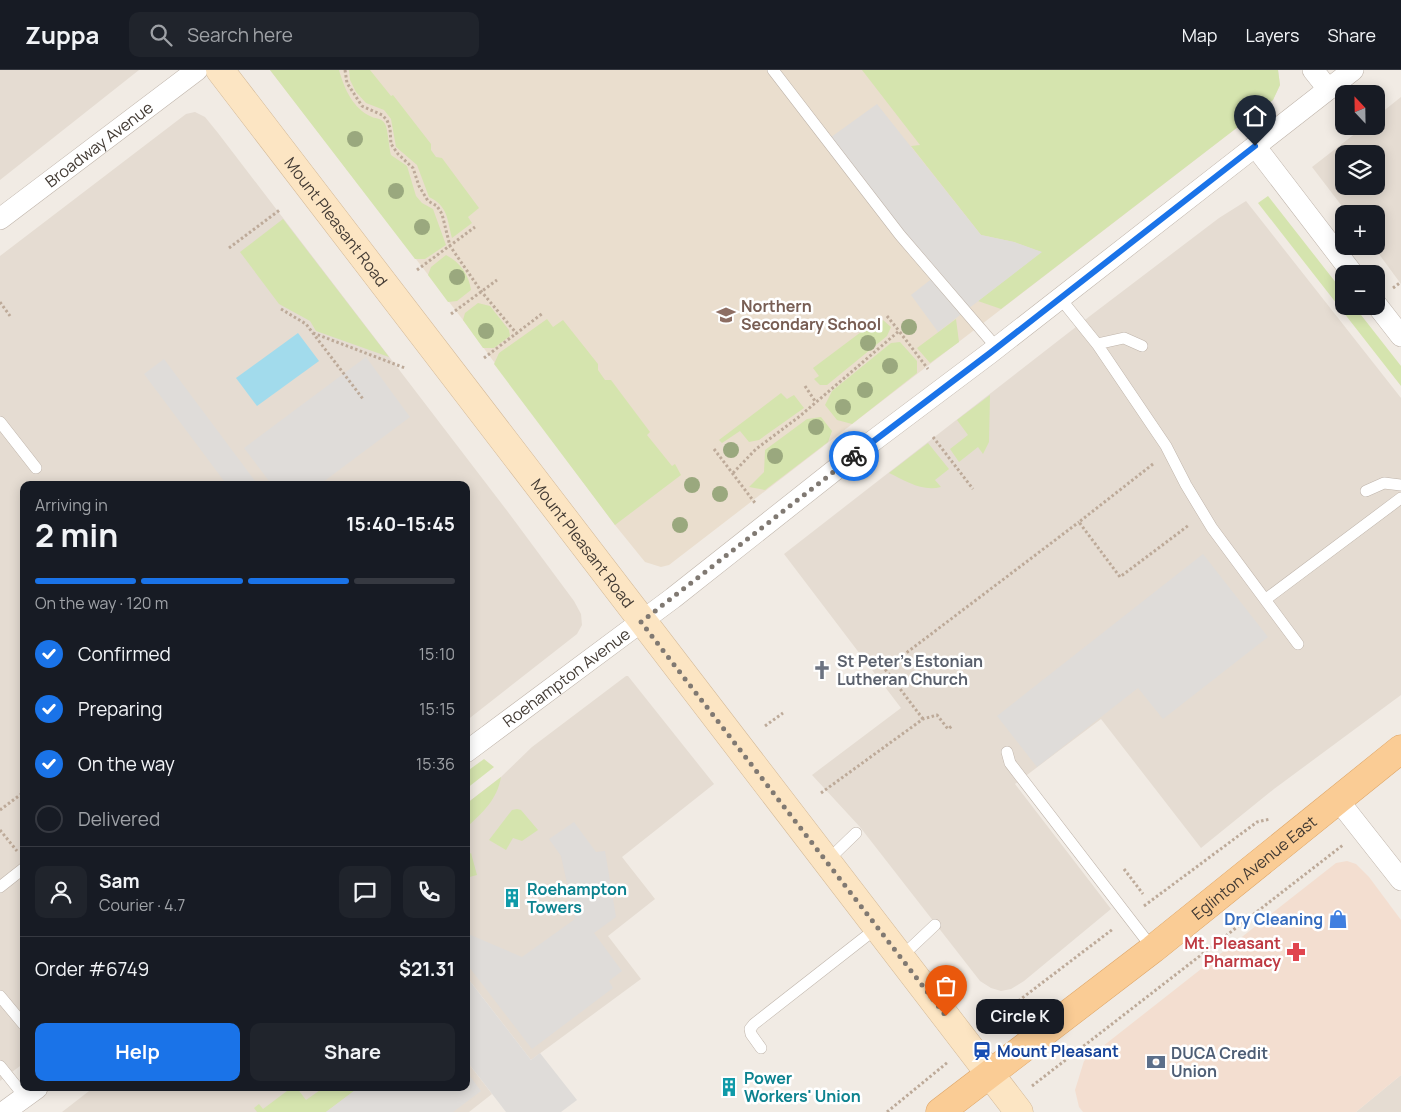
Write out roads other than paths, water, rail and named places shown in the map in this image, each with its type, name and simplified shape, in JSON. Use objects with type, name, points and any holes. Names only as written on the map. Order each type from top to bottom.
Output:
[{"type":"main road","name":"Mount Pleasant Road","points":[[220,70],[641,622],[991,1073],[1015,1107]]},
{"type":"main road","name":"Eglinton Avenue East","points":[[940,1112],[1152,948],[1401,749]]},
{"type":"street","name":"Broadway Avenue","points":[[0,219],[197,70]]},
{"type":"street","points":[[1313,70],[1328,89]]},
{"type":"street","name":"Roehampton Avenue","points":[[470,749],[641,622],[845,462],[997,348],[1353,70]]},
{"type":"street","points":[[1255,146],[1346,265]]},
{"type":"street","points":[[1385,299],[1401,336]]},
{"type":"street","points":[[1338,800],[1401,880]]},
{"type":"street","points":[[4,1112],[31,1092]]},
{"type":"lane","points":[[773,70],[906,242],[997,348]]},
{"type":"lane","points":[[1060,298],[1097,344],[1166,446],[1186,486],[1204,514],[1298,644]]},
{"type":"lane","points":[[1097,344],[1124,338],[1142,346]]},
{"type":"lane","points":[[0,422],[36,468]]},
{"type":"lane","points":[[1366,491],[1384,483],[1401,484]]},
{"type":"lane","points":[[1266,599],[1401,498]]},
{"type":"lane","points":[[1008,752],[1010,763],[1152,948]]},
{"type":"lane","points":[[826,862],[856,833]]},
{"type":"lane","points":[[0,887],[20,871]]},
{"type":"lane","points":[[901,957],[936,924]]},
{"type":"lane","points":[[761,1048],[751,1034],[750,1029],[754,1024],[878,927]]},
{"type":"lane","points":[[0,996],[20,1019]]},
{"type":"lane","points":[[0,1066],[20,1083]]},
{"type":"water","points":[[298,333],[319,361],[257,406],[236,378]]},
{"type":"place","name":"Northern Secondary School","points":[[726,315]]},
{"type":"place","name":"St Peter's Estonian Lutheran Church","points":[[822,670]]},
{"type":"place","name":"Roehampton Towers","points":[[512,898]]},
{"type":"place","name":"Dry Cleaning","points":[[1338,919]]},
{"type":"place","name":"Mt. Pleasant Pharmacy","points":[[1296,952]]},
{"type":"place","name":"Circle K","points":[[946,1016]]},
{"type":"place","name":"Mount Pleasant","points":[[982,1051]]},
{"type":"place","name":"DUCA Credit Union","points":[[1156,1062]]},
{"type":"place","name":"Power Workers' Union","points":[[729,1087]]}]
